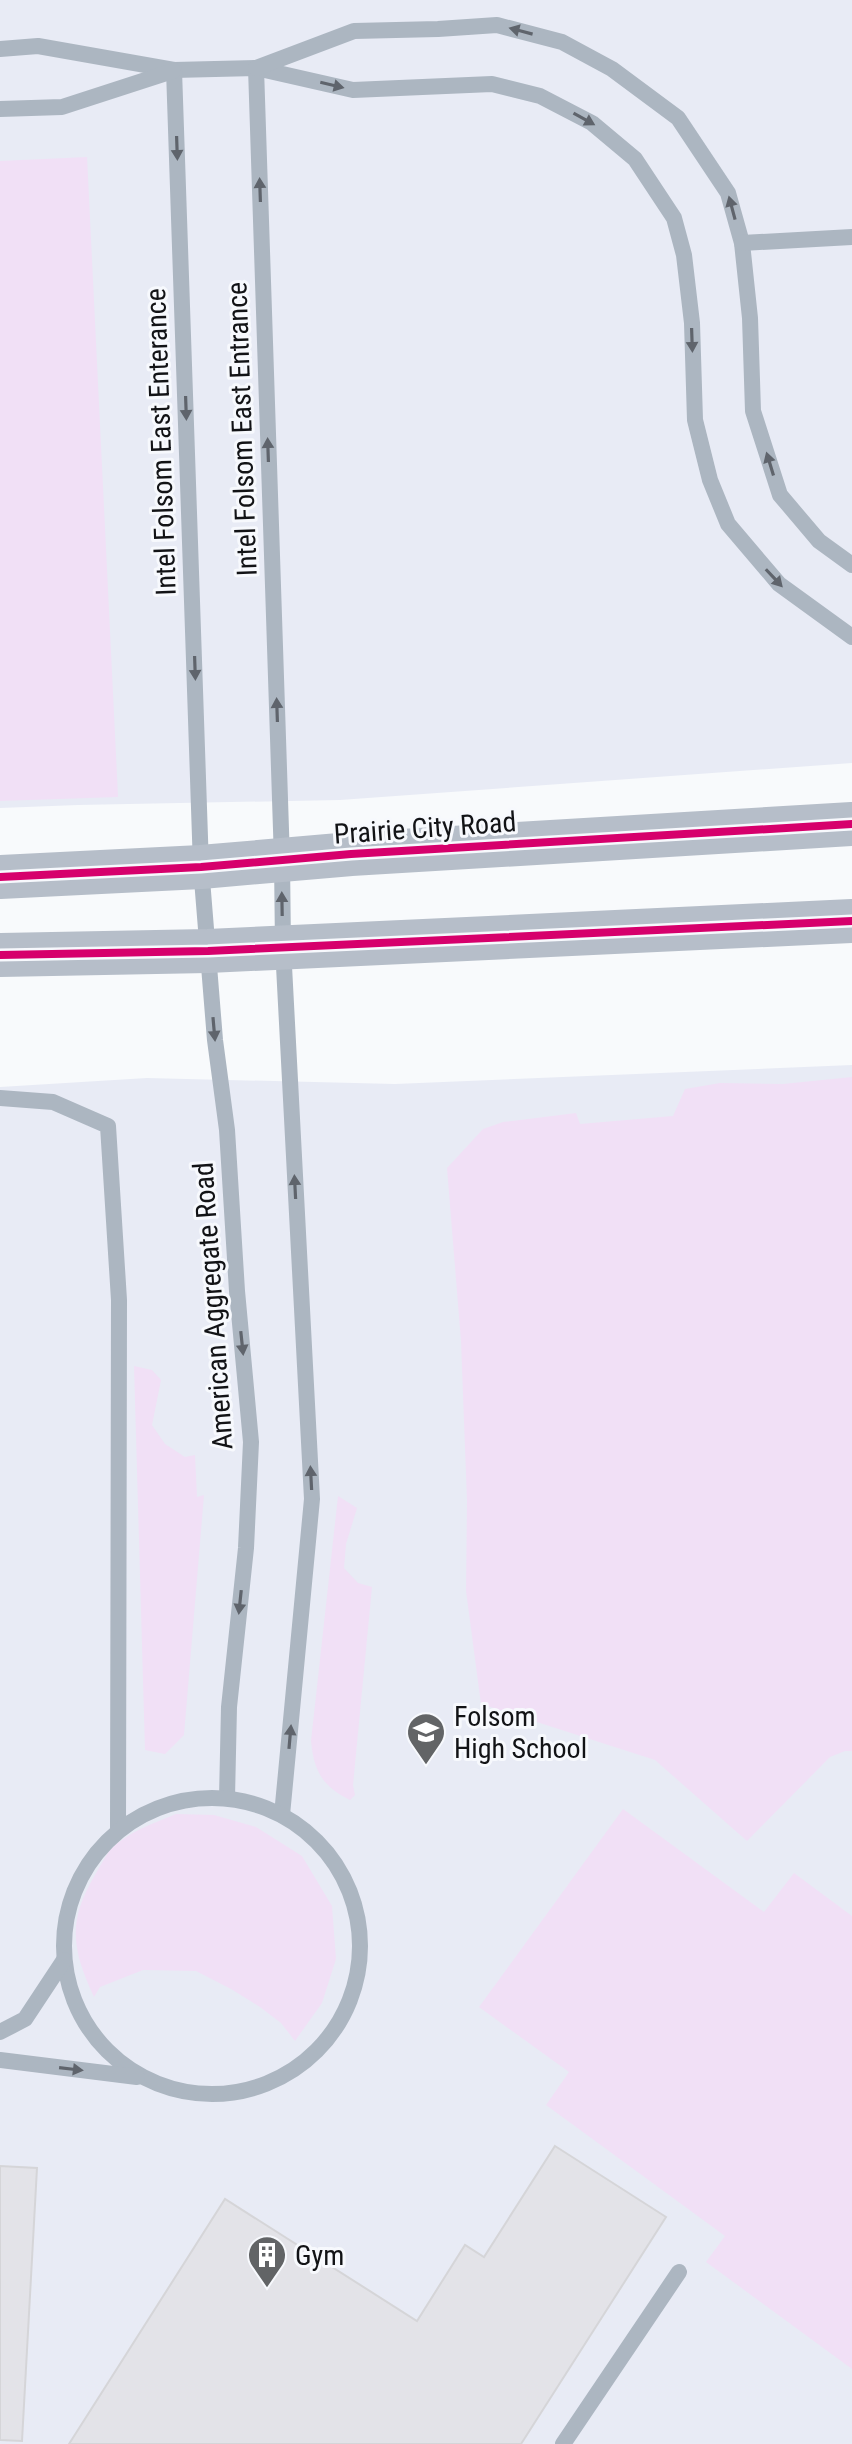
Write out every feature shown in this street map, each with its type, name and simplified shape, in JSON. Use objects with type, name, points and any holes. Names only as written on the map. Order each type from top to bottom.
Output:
[{"type":"main road","name":"Prairie City Road","points":[[0,877],[201,867],[351,854],[852,824]]},
{"type":"main road","points":[[0,955],[208,951],[852,921]]},
{"type":"lane","points":[[256,68],[354,31],[497,25],[562,42],[612,69],[678,118],[728,193],[742,243],[750,318],[753,411],[780,495],[819,541],[852,565]]},
{"type":"lane","points":[[0,49],[38,46],[174,70],[256,68],[353,90],[492,84],[540,96],[592,123],[635,159],[674,218],[684,255],[692,323],[695,420],[710,480],[728,524],[779,584],[852,637]]},
{"type":"lane","name":"Intel Folsom East Entrance","points":[[256,68],[283,947],[312,1499],[282,1815]]},
{"type":"lane","points":[[0,109],[62,107],[174,70]]},
{"type":"lane","name":"Intel Folsom East Enterance","points":[[174,70],[201,812]]},
{"type":"lane","points":[[742,243],[852,237]]},
{"type":"lane","name":"American Aggregate Road","points":[[201,812],[201,867],[215,1040],[227,1130],[251,1442],[246,1548],[229,1707],[227,1798]]},
{"type":"lane","points":[[0,1098],[53,1102],[108,1126],[119,1300],[118,1831]]},
{"type":"lane","points":[[198,1798],[227,1798],[255,1803],[282,1815],[306,1830],[327,1851],[342,1873],[359,1921],[361,1946],[358,1974],[350,2000],[337,2025],[320,2047],[299,2066],[249,2090],[195,2094],[167,2088],[142,2077],[117,2061],[97,2040],[81,2016],[70,1989],[64,1960],[64,1931],[70,1902],[81,1876],[97,1851],[118,1831],[169,1803],[198,1798]]},
{"type":"lane","points":[[0,2032],[25,2019],[64,1960]]},
{"type":"lane","points":[[0,2060],[142,2077]]},
{"type":"lane","points":[[563,2444],[679,2272]]},
{"type":"shaded area","points":[[0,0],[852,0],[852,763],[340,800],[0,808]]},
{"type":"shaded area","points":[[87,157],[118,797],[0,801],[0,161]]},
{"type":"shaded area","name":"Folsom High School","points":[[852,1065],[852,2444],[0,2444],[0,1087],[147,1078],[395,1084]]},
{"type":"shaded area","points":[[852,1077],[852,1751],[830,1757],[747,1841],[655,1760],[481,1704],[466,1591],[467,1501],[461,1341],[447,1168],[483,1129],[503,1122],[576,1113],[580,1124],[673,1116],[685,1089],[720,1083],[783,1084]]},
{"type":"shaded area","points":[[134,1366],[152,1370],[161,1380],[152,1425],[165,1444],[185,1457],[195,1455],[197,1497],[204,1495],[184,1735],[165,1754],[145,1750]]},
{"type":"shaded area","points":[[338,1496],[357,1508],[346,1544],[344,1568],[358,1583],[372,1587],[353,1785],[355,1795],[350,1800],[321,1776],[314,1761],[311,1741]]},
{"type":"shaded area","points":[[623,1809],[764,1912],[794,1873],[852,1916],[852,2369],[706,2262],[725,2236],[546,2105],[569,2072],[479,2007]]},
{"type":"shaded area","points":[[176,1814],[214,1815],[256,1827],[302,1856],[332,1906],[336,1959],[322,2003],[295,2041],[281,2023],[260,2007],[196,1971],[143,1970],[100,1987],[94,1997],[77,1950],[77,1922],[86,1892],[111,1849],[142,1828]]},
{"type":"building","name":"Gym","points":[[555,2146],[666,2217],[521,2444],[69,2444],[225,2199],[417,2321],[465,2245],[484,2257]]},
{"type":"building","points":[[0,2166],[37,2168],[22,2441],[0,2440]]},
{"type":"cycle path","points":[[0,877],[201,867],[351,854],[852,824]]},
{"type":"cycle path","points":[[0,955],[208,951],[852,921]]},
{"type":"place","name":"Folsom High School","points":[[426,1766]]},
{"type":"place","name":"Gym","points":[[267,2289]]}]
